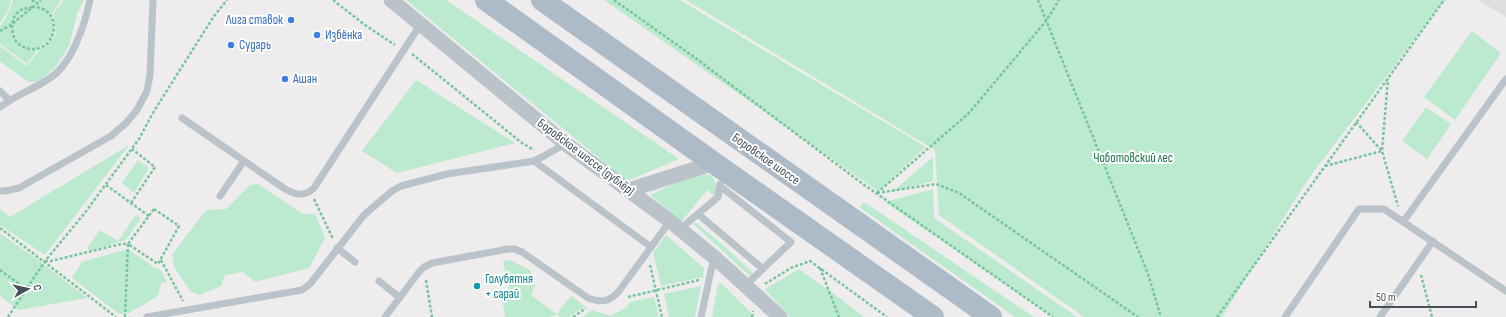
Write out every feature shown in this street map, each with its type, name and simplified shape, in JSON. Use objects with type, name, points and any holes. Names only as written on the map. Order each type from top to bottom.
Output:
[{"type":"main road","points":[[486,0],[718,172],[934,317]]},
{"type":"main road","name":"Боровское шоссе","points":[[542,0],[991,317]]},
{"type":"street","name":"Боровское шоссе (дублёр)","points":[[391,0],[566,144],[675,224],[780,317]]},
{"type":"street","points":[[629,190],[718,172]]},
{"type":"lane","points":[[0,107],[9,100],[51,78],[58,72],[77,42],[87,14],[90,0]]},
{"type":"lane","points":[[0,191],[19,188],[111,136],[126,123],[137,110],[147,91],[150,75],[153,0]]},
{"type":"lane","points":[[182,118],[293,194],[311,191],[420,25]]},
{"type":"lane","points":[[1403,222],[1506,79]]},
{"type":"lane","points":[[0,91],[9,100]]},
{"type":"lane","points":[[147,317],[168,315],[188,310],[302,290],[310,284],[364,215],[392,191],[402,186],[447,174],[534,161],[566,144]]},
{"type":"lane","points":[[220,196],[244,161]]},
{"type":"lane","points":[[534,161],[649,249]]},
{"type":"lane","points":[[385,317],[424,267],[432,263],[508,249],[515,249],[522,252],[588,298],[597,301],[605,301],[615,296],[649,249],[675,224],[698,214],[718,197],[718,172]]},
{"type":"lane","points":[[718,172],[791,242],[763,269],[750,289]]},
{"type":"lane","points":[[1285,317],[1359,209],[1384,209],[1506,291]]},
{"type":"lane","points":[[698,214],[763,269]]},
{"type":"lane","points":[[1380,317],[1433,241]]},
{"type":"lane","points":[[338,248],[355,262]]},
{"type":"lane","points":[[701,317],[714,257]]},
{"type":"lane","points":[[378,280],[400,298]]},
{"type":"path","points":[[32,0],[37,4]]},
{"type":"path","points":[[0,31],[11,25],[41,0]]},
{"type":"path","points":[[8,317],[45,261],[84,214],[139,139],[154,111],[214,16],[227,0]]},
{"type":"path","points":[[333,0],[391,43],[414,54],[522,143],[544,156]]},
{"type":"path","points":[[614,0],[694,57],[877,193],[1054,317]]},
{"type":"path","points":[[1038,0],[1148,274],[1161,317]]},
{"type":"path","points":[[877,193],[970,113],[1046,21],[1059,0]]},
{"type":"path","points":[[1217,317],[1444,0]]},
{"type":"path","points":[[32,7],[44,9],[51,14],[54,30],[49,42],[38,49],[23,47],[17,42],[11,25],[16,15],[22,9],[32,7]]},
{"type":"path","points":[[1388,77],[1382,151],[1403,222]]},
{"type":"path","points":[[1356,122],[1382,151]]},
{"type":"path","points":[[131,203],[155,167],[132,149]]},
{"type":"path","points":[[1325,166],[1382,151]]},
{"type":"path","points":[[877,193],[936,184],[959,193],[1138,317]]},
{"type":"path","points":[[106,185],[149,216]]},
{"type":"path","points":[[311,191],[338,248]]},
{"type":"path","points":[[45,261],[51,261],[121,244],[128,244],[158,264],[179,226],[154,209],[128,244],[125,317]]},
{"type":"path","points":[[0,228],[45,261],[116,317]]},
{"type":"path","points":[[649,249],[662,317]]},
{"type":"path","points":[[161,260],[188,310]]},
{"type":"path","points":[[750,289],[798,264],[810,261],[887,317]]},
{"type":"path","points":[[1418,263],[1432,317]]},
{"type":"path","points":[[424,267],[432,317]]},
{"type":"path","points":[[819,267],[838,317]]},
{"type":"path","points":[[0,270],[26,290]]},
{"type":"path","points":[[615,296],[626,297],[709,277]]},
{"type":"shaded area","points":[[1478,0],[1506,0],[1506,17]]},
{"type":"green space","points":[[0,0],[11,0],[8,11],[0,23]]},
{"type":"green space","points":[[13,0],[61,0],[51,15],[55,32],[51,38],[40,46],[27,64],[0,44],[0,26],[7,16]]},
{"type":"green space","points":[[64,0],[84,0],[77,14],[69,46],[54,69],[38,81],[28,82],[0,61],[0,46],[27,66],[41,48],[52,40],[56,33],[53,14]]},
{"type":"green space","points":[[406,0],[446,0],[679,159],[627,181]]},
{"type":"green space","points":[[604,0],[680,0],[926,147],[878,191]]},
{"type":"green space","name":"Чоботовский лес","points":[[686,0],[1447,0],[1439,7],[1308,179],[1222,317],[1084,317],[939,215],[935,150]]},
{"type":"green space","points":[[1472,31],[1501,53],[1455,120],[1424,97]]},
{"type":"green space","points":[[416,80],[515,143],[397,173],[362,151]]},
{"type":"green space","points":[[1426,107],[1451,124],[1427,159],[1402,141]]},
{"type":"green space","points":[[129,145],[45,255],[0,225],[0,209],[10,217]]},
{"type":"green space","points":[[933,157],[933,181],[892,192]]},
{"type":"green space","points":[[138,160],[149,168],[134,193],[122,183]]},
{"type":"green space","points":[[703,173],[712,176],[716,185],[715,196],[707,190],[682,221],[650,195],[695,174]]},
{"type":"green space","points":[[258,184],[303,214],[315,214],[325,238],[309,268],[255,282],[243,272],[225,275],[221,286],[199,295],[190,291],[174,267],[172,255],[206,210],[226,209],[250,185]]},
{"type":"green space","points":[[933,189],[934,218],[1077,317],[1053,317],[885,202]]},
{"type":"green space","points":[[864,202],[1034,317],[1015,317],[859,207]]},
{"type":"green space","points":[[136,215],[141,218],[126,240],[89,251],[88,247],[100,230],[118,241]]},
{"type":"green space","points":[[696,223],[723,245],[755,275],[751,277],[693,224]]},
{"type":"green space","points":[[0,233],[41,262],[87,298],[19,310],[0,296]]},
{"type":"green space","points":[[666,235],[704,268],[703,277],[661,286],[653,253]]},
{"type":"green space","points":[[128,249],[155,268],[160,269],[167,282],[161,283],[158,296],[129,313],[119,314],[72,278],[82,262]]},
{"type":"green space","points":[[510,260],[530,270],[535,285],[531,295],[558,315],[549,317],[505,317],[502,298],[510,296],[503,261]]},
{"type":"green space","points":[[799,269],[864,317],[790,317],[765,289]]},
{"type":"green space","points":[[721,283],[755,317],[712,317],[718,285]]},
{"type":"green space","points":[[701,286],[695,317],[669,317],[664,294]]},
{"type":"green space","points":[[571,296],[585,306],[569,317],[558,317],[559,310]]},
{"type":"green space","points":[[654,297],[659,317],[583,317],[592,310],[611,316],[627,307],[630,302]]},
{"type":"place","name":"Лига ставок","points":[[291,20]]},
{"type":"place","name":"Избёнка","points":[[317,35]]},
{"type":"place","name":"Сударь","points":[[231,45]]},
{"type":"place","name":"Ашан","points":[[285,79]]},
{"type":"place","name":"Голубятня + сарай","points":[[477,286]]}]
